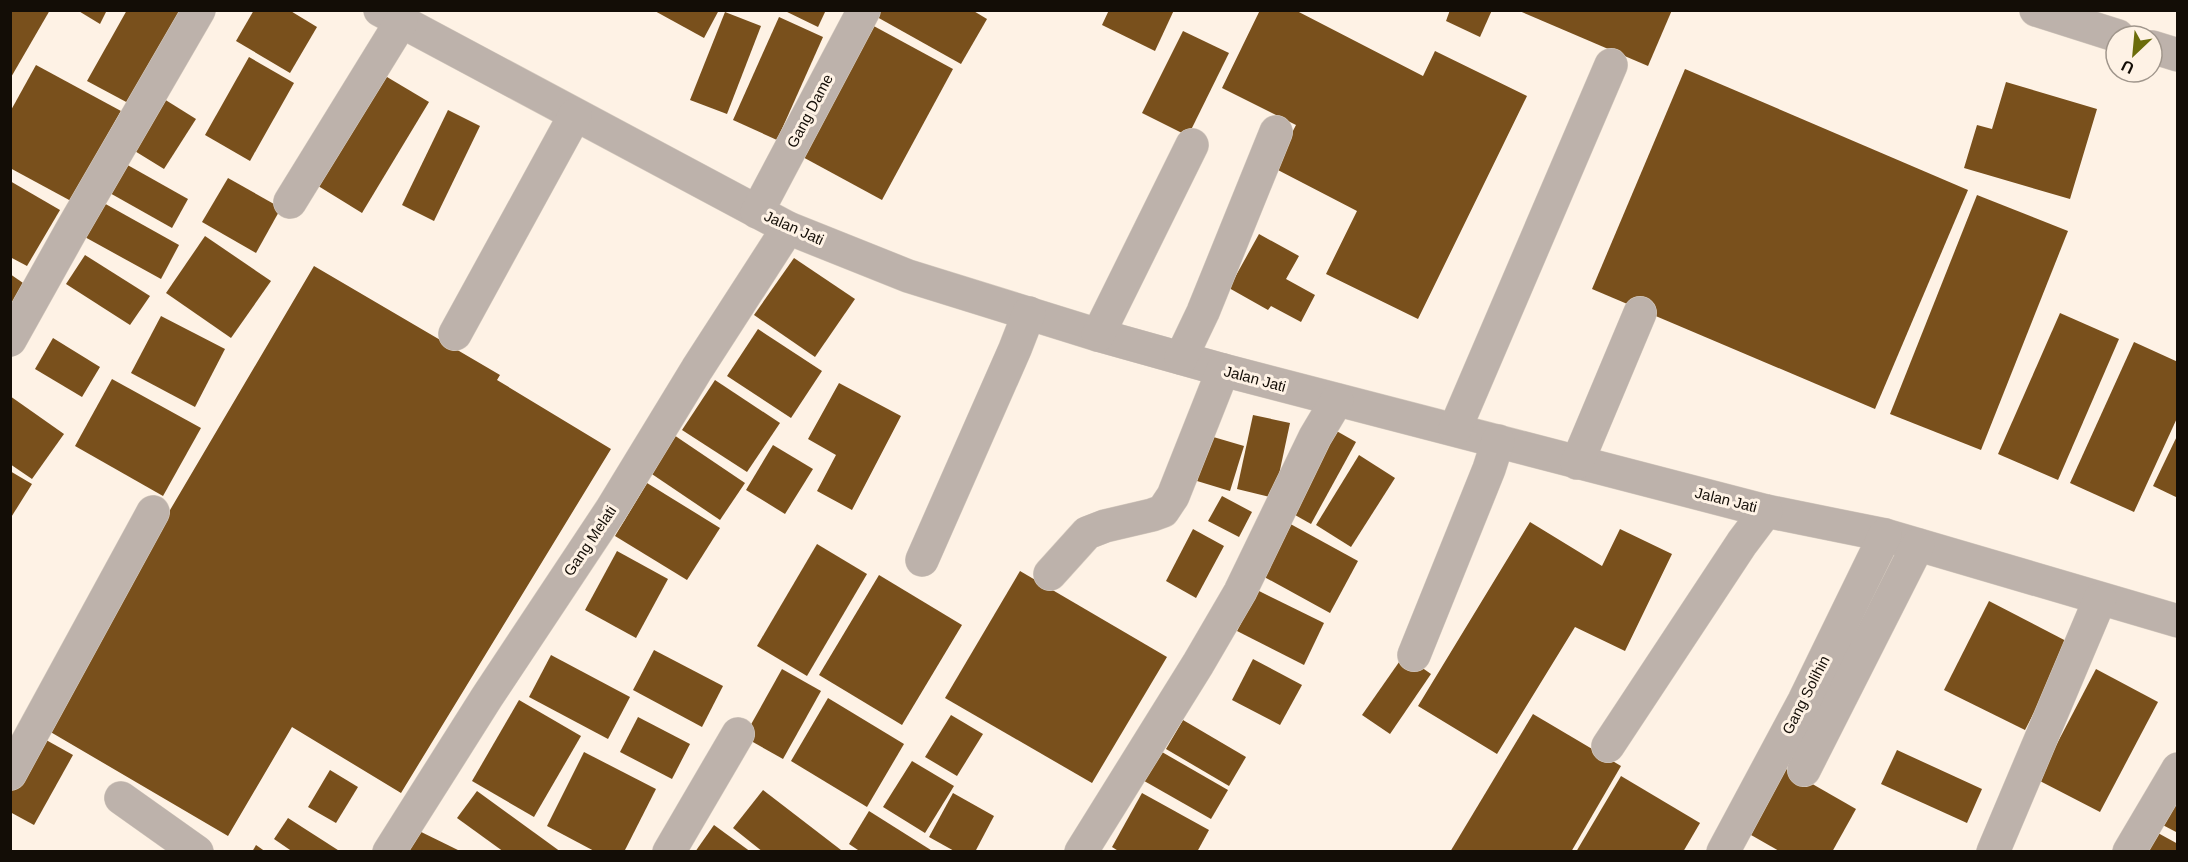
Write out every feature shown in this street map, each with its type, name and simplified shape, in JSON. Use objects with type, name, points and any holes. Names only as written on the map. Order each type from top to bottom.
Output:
[{"type":"street","points":[[10,340],[199,10]]},
{"type":"street","name":"Gang Dame","points":[[757,212],[864,10]]},
{"type":"street","points":[[2036,10],[2104,32]]},
{"type":"street","points":[[290,202],[391,16]]},
{"type":"street","name":"Jalan Jati","points":[[391,16],[788,228],[908,276],[1223,370],[1766,511],[1885,535],[2178,621]]},
{"type":"street","points":[[1455,429],[1611,65]]},
{"type":"street","points":[[455,334],[575,115]]},
{"type":"street","points":[[1181,358],[1203,312],[1276,132]]},
{"type":"street","points":[[1098,334],[1192,145]]},
{"type":"street","name":"Gang Melati","points":[[389,852],[487,697],[610,510],[788,228]]},
{"type":"street","points":[[922,560],[1016,349],[1029,313]]},
{"type":"street","points":[[1577,463],[1640,313]]},
{"type":"street","points":[[1050,574],[1087,532],[1163,511],[1173,496],[1223,370]]},
{"type":"street","points":[[1081,852],[1192,674],[1240,592],[1315,437],[1337,400]]},
{"type":"street","points":[[1414,655],[1489,469],[1498,441]]},
{"type":"street","points":[[1608,746],[1742,543],[1766,511]]},
{"type":"street","points":[[10,774],[153,512]]},
{"type":"street","name":"Gang Solihin","points":[[1723,852],[1804,701],[1885,535]]},
{"type":"street","points":[[1804,770],[1918,545]]},
{"type":"street","points":[[1993,852],[2100,599]]},
{"type":"street","points":[[669,852],[738,734]]},
{"type":"street","points":[[2129,852],[2178,769]]},
{"type":"street","points":[[121,798],[197,852]]},
{"type":"building","points":[[10,10],[50,10],[10,79]]},
{"type":"building","points":[[77,10],[107,10],[100,24]]},
{"type":"building","points":[[127,10],[182,10],[130,104],[87,81]]},
{"type":"building","points":[[254,10],[289,10],[317,27],[290,73],[236,41]]},
{"type":"building","points":[[653,10],[719,10],[704,38]]},
{"type":"building","points":[[783,10],[826,10],[818,27]]},
{"type":"building","points":[[881,10],[972,10],[987,19],[961,64],[877,17]]},
{"type":"building","points":[[1109,10],[1174,10],[1155,51],[1102,25]]},
{"type":"building","points":[[1260,10],[1295,10],[1423,76],[1435,51],[1527,96],[1418,319],[1326,274],[1357,211],[1274,168],[1296,125],[1222,88]]},
{"type":"building","points":[[1450,10],[1492,10],[1480,37],[1446,21]]},
{"type":"building","points":[[1517,10],[1672,10],[1648,66]]},
{"type":"building","points":[[725,12],[761,26],[727,114],[690,100]]},
{"type":"building","points":[[779,17],[823,37],[777,140],[733,120]]},
{"type":"building","points":[[870,24],[953,69],[882,200],[799,155]]},
{"type":"building","points":[[1183,31],[1229,53],[1188,136],[1142,113]]},
{"type":"building","points":[[249,57],[294,83],[250,161],[205,135]]},
{"type":"building","points":[[36,65],[121,111],[71,201],[10,168],[10,112]]},
{"type":"building","points":[[1685,69],[1968,190],[1875,409],[1592,289]]},
{"type":"building","points":[[382,74],[429,102],[362,213],[315,184]]},
{"type":"building","points":[[2006,82],[2097,109],[2070,199],[1964,168],[1977,125],[1992,129]]},
{"type":"building","points":[[156,94],[196,119],[164,169],[125,145]]},
{"type":"building","points":[[448,110],[480,126],[434,221],[402,205]]},
{"type":"building","points":[[124,163],[188,199],[172,228],[108,192]]},
{"type":"building","points":[[228,178],[281,208],[256,253],[202,222]]},
{"type":"building","points":[[10,181],[60,210],[27,266],[10,257]]},
{"type":"building","points":[[1977,195],[2068,231],[1981,450],[1890,414]]},
{"type":"building","points":[[102,202],[179,245],[161,279],[83,236]]},
{"type":"building","points":[[1259,234],[1299,256],[1286,279],[1315,295],[1301,322],[1271,306],[1268,310],[1229,288]]},
{"type":"building","points":[[205,236],[271,281],[231,338],[166,293]]},
{"type":"building","points":[[85,255],[150,296],[130,325],[66,284]]},
{"type":"building","points":[[794,258],[855,299],[815,357],[754,315]]},
{"type":"building","points":[[314,266],[500,375],[497,380],[611,449],[401,793],[292,727],[228,836],[42,727]]},
{"type":"building","points":[[10,274],[26,285],[10,306]]},
{"type":"building","points":[[2060,313],[2119,339],[2058,480],[1998,454]]},
{"type":"building","points":[[161,316],[225,349],[195,407],[131,373]]},
{"type":"building","points":[[758,329],[822,371],[791,418],[727,376]]},
{"type":"building","points":[[53,338],[100,367],[82,397],[35,369]]},
{"type":"building","points":[[2134,342],[2178,362],[2178,416],[2134,512],[2070,483]]},
{"type":"building","points":[[112,379],[201,428],[163,496],[75,446]]},
{"type":"building","points":[[715,380],[780,423],[747,472],[682,430]]},
{"type":"building","points":[[839,383],[901,416],[852,510],[817,491],[836,455],[808,439]]},
{"type":"building","points":[[10,396],[64,434],[32,479],[10,464]]},
{"type":"building","points":[[1253,415],[1290,423],[1274,498],[1237,489]]},
{"type":"building","points":[[665,429],[745,483],[720,520],[640,466]]},
{"type":"building","points":[[1333,429],[1356,442],[1311,524],[1288,511]]},
{"type":"building","points":[[2178,434],[2178,498],[2153,486]]},
{"type":"building","points":[[1210,436],[1244,446],[1230,491],[1197,481]]},
{"type":"building","points":[[773,445],[813,469],[785,514],[746,490]]},
{"type":"building","points":[[1359,455],[1395,478],[1351,547],[1316,525]]},
{"type":"building","points":[[10,471],[32,484],[10,519]]},
{"type":"building","points":[[647,483],[720,528],[687,580],[615,536]]},
{"type":"building","points":[[1222,496],[1252,512],[1239,537],[1208,521]]},
{"type":"building","points":[[1285,521],[1358,561],[1330,613],[1257,573]]},
{"type":"building","points":[[1530,522],[1602,566],[1620,529],[1672,554],[1625,651],[1575,627],[1497,754],[1418,706]]},
{"type":"building","points":[[1193,529],[1224,546],[1196,598],[1166,581]]},
{"type":"building","points":[[817,544],[867,574],[807,676],[757,646]]},
{"type":"building","points":[[617,551],[668,579],[636,638],[585,610]]},
{"type":"building","points":[[1020,571],[1167,657],[1092,783],[945,698]]},
{"type":"building","points":[[879,575],[962,625],[902,725],[819,675]]},
{"type":"building","points":[[1257,590],[1324,623],[1304,665],[1237,631]]},
{"type":"building","points":[[1989,601],[2070,643],[2025,730],[1944,690]]},
{"type":"building","points":[[654,650],[723,686],[702,727],[633,690]]},
{"type":"building","points":[[551,655],[630,697],[608,739],[529,697]]},
{"type":"building","points":[[1404,655],[1431,674],[1390,734],[1362,715]]},
{"type":"building","points":[[1253,659],[1302,685],[1280,725],[1232,700]]},
{"type":"building","points":[[782,669],[821,691],[783,759],[744,737]]},
{"type":"building","points":[[2096,669],[2158,702],[2100,812],[2038,780]]},
{"type":"building","points":[[828,698],[904,744],[867,807],[791,761]]},
{"type":"building","points":[[519,700],[581,736],[534,817],[472,781]]},
{"type":"building","points":[[1533,714],[1621,766],[1571,852],[1450,852]]},
{"type":"building","points":[[951,715],[983,734],[957,776],[925,757]]},
{"type":"building","points":[[638,717],[690,744],[672,779],[620,752]]},
{"type":"building","points":[[1183,720],[1246,757],[1229,786],[1166,749]]},
{"type":"building","points":[[39,736],[73,755],[34,825],[10,812],[10,789]]},
{"type":"building","points":[[1155,748],[1228,790],[1211,819],[1139,778]]},
{"type":"building","points":[[1897,750],[1982,789],[1967,823],[1881,784]]},
{"type":"building","points":[[584,752],[656,789],[624,852],[596,852],[547,826]]},
{"type":"building","points":[[912,761],[954,786],[925,833],[883,807]]},
{"type":"building","points":[[1781,766],[1856,809],[1832,852],[1781,852],[1744,831]]},
{"type":"building","points":[[330,770],[358,787],[336,823],[308,807]]},
{"type":"building","points":[[1621,776],[1700,823],[1683,852],[1576,852]]},
{"type":"building","points":[[2178,785],[2178,833],[2157,822]]},
{"type":"building","points":[[763,790],[841,850],[839,852],[763,852],[733,828]]},
{"type":"building","points":[[477,791],[561,852],[504,852],[457,818]]},
{"type":"building","points":[[953,793],[994,816],[975,852],[956,852],[929,837]]},
{"type":"building","points":[[1142,793],[1209,830],[1197,852],[1120,852],[1112,847]]},
{"type":"building","points":[[869,811],[934,852],[861,852],[849,844]]},
{"type":"building","points":[[288,818],[341,852],[293,852],[274,839]]},
{"type":"building","points":[[714,825],[751,852],[695,852]]},
{"type":"building","points":[[411,827],[462,852],[399,852]]},
{"type":"building","points":[[2158,833],[2178,844],[2178,852],[2147,852]]},
{"type":"building","points":[[256,845],[266,852],[252,852]]}]
